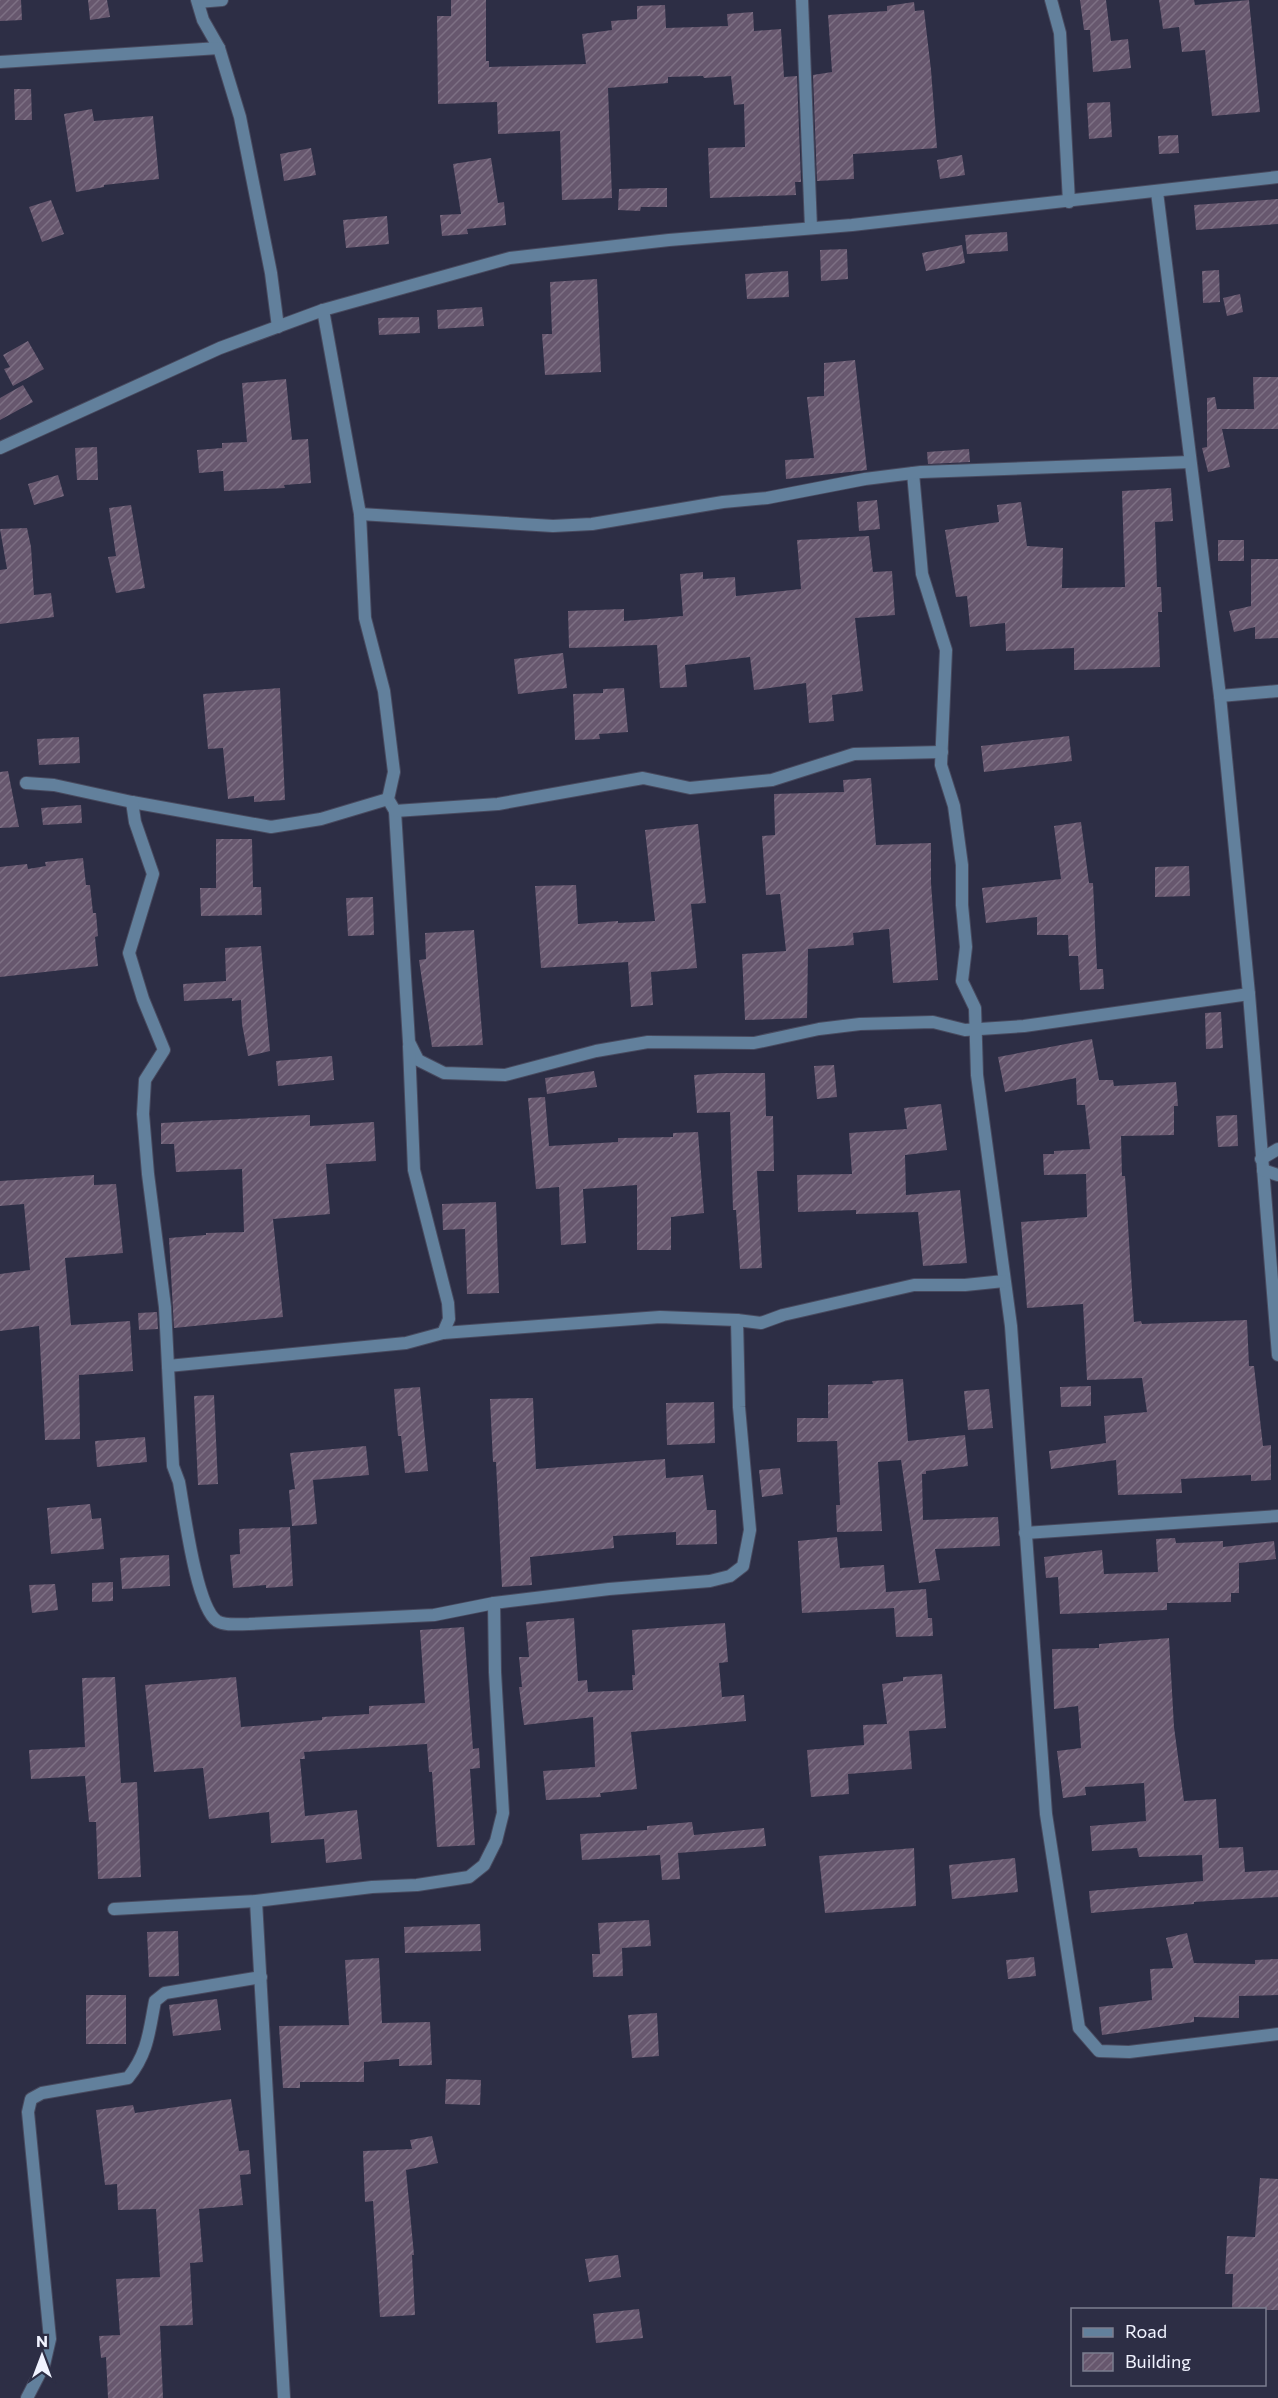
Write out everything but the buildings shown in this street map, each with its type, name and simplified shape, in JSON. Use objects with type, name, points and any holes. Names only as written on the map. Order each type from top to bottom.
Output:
[{"type":"street","points":[[222,0],[198,1],[203,20],[219,48],[240,117],[271,273],[278,327]]},
{"type":"street","points":[[802,0],[811,228]]},
{"type":"street","points":[[1051,0],[1060,33],[1069,202]]},
{"type":"street","points":[[0,62],[219,48]]},
{"type":"street","points":[[0,448],[220,348],[323,310],[510,258],[669,240],[1069,202],[1278,177]]},
{"type":"street","points":[[1157,192],[1220,696],[1249,994],[1278,1354]]},
{"type":"street","points":[[323,310],[360,514],[365,618],[384,691],[394,772],[388,800],[395,811],[414,1170],[448,1303],[449,1319],[443,1333]]},
{"type":"street","points":[[360,514],[553,526],[592,524],[913,473],[1191,462]]},
{"type":"street","points":[[913,473],[922,574],[946,650],[941,765],[954,806],[962,865],[962,905],[966,947],[962,981],[975,1008],[977,1075],[1011,1326],[1046,1814],[1079,2028],[1099,2051],[1129,2052],[1278,2034]]},
{"type":"street","points":[[1220,696],[1278,691]]},
{"type":"street","points":[[395,811],[498,804],[643,778],[690,788],[772,780],[854,754],[942,752]]},
{"type":"street","points":[[26,783],[54,785],[132,802],[271,827],[321,819],[388,800]]},
{"type":"street","points":[[132,802],[135,822],[153,874],[129,953],[143,999],[164,1050],[145,1080],[143,1114],[148,1174],[165,1307],[173,1466],[179,1482],[200,1592],[207,1611],[217,1621],[227,1624],[249,1624],[434,1615],[494,1603],[609,1589],[710,1581],[730,1576],[743,1566],[750,1530],[739,1407],[736,1320]]},
{"type":"street","points":[[409,1042],[418,1060],[444,1072],[505,1075],[596,1051],[648,1042],[754,1043],[819,1029],[860,1024],[933,1022],[965,1030],[1023,1026],[1249,994]]},
{"type":"street","points":[[1262,1165],[1278,1149]]},
{"type":"street","points":[[1262,1165],[1278,1175]]},
{"type":"street","points":[[168,1366],[406,1343],[443,1333],[660,1317],[760,1323],[783,1315],[914,1285],[965,1285],[1004,1281]]},
{"type":"street","points":[[1025,1533],[1278,1516]]},
{"type":"street","points":[[114,1909],[256,1901],[469,1877],[484,1865],[496,1841],[502,1813],[494,1603]]},
{"type":"street","points":[[256,1901],[284,2398]]},
{"type":"street","points":[[27,2398],[44,2365],[50,2339],[28,2112],[31,2099],[42,2093],[128,2078],[141,2062],[148,2040],[155,2001],[165,1993],[261,1977]]}]
